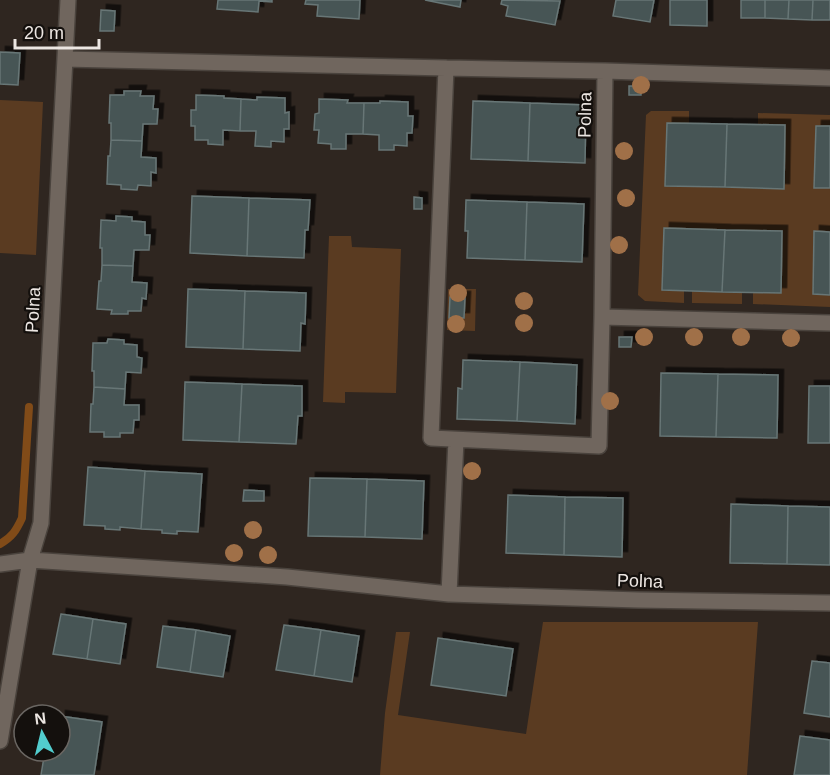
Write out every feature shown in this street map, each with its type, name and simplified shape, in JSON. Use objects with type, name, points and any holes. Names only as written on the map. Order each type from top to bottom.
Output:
[{"type":"street","name":"Polna","points":[[0,741],[30,561],[41,524],[68,0]]},
{"type":"street","name":"Polna","points":[[65,59],[605,71],[599,446],[431,438],[446,68]]},
{"type":"street","points":[[605,71],[830,78]]},
{"type":"street","points":[[602,317],[830,323]]},
{"type":"street","points":[[449,594],[456,440]]},
{"type":"street","name":"Polna","points":[[0,564],[30,561],[287,577],[449,594],[662,601],[830,603]]},
{"type":"shaded area","points":[[0,100],[43,102],[36,255],[0,253]]},
{"type":"shaded area","points":[[651,111],[689,111],[689,123],[667,123],[665,186],[783,189],[785,126],[758,125],[758,113],[830,115],[830,126],[816,126],[815,188],[830,188],[830,232],[814,232],[813,294],[830,295],[830,307],[753,304],[753,292],[781,293],[782,231],[664,228],[662,290],[684,291],[684,303],[645,301],[638,295],[646,115]]},
{"type":"shaded area","points":[[329,236],[351,236],[352,247],[401,249],[396,393],[345,392],[345,403],[323,402]]},
{"type":"shaded area","points":[[448,289],[476,289],[475,331],[447,330]]},
{"type":"shaded area","points":[[692,291],[742,292],[742,304],[692,303]]},
{"type":"shaded area","points":[[543,622],[758,622],[747,775],[380,775],[385,713],[396,632],[410,632],[398,715],[526,734]]},
{"type":"building","points":[[218,0],[272,0],[272,2],[259,1],[258,12],[217,9]]},
{"type":"building","points":[[306,0],[360,0],[359,19],[317,16],[318,5],[305,4]]},
{"type":"building","points":[[425,0],[461,0],[460,7]]},
{"type":"building","points":[[502,0],[560,1],[555,25],[506,16],[508,6],[501,4]]},
{"type":"building","points":[[616,0],[654,0],[650,22],[613,16]]},
{"type":"building","points":[[670,0],[707,0],[707,26],[670,25]]},
{"type":"building","points":[[741,0],[765,0],[765,18],[741,18]]},
{"type":"building","points":[[765,0],[789,0],[788,19],[765,18]]},
{"type":"building","points":[[789,0],[813,0],[812,20],[788,19]]},
{"type":"building","points":[[813,0],[830,0],[830,20],[812,20]]},
{"type":"building","points":[[101,10],[115,11],[114,31],[100,31]]},
{"type":"building","points":[[0,52],[20,53],[18,85],[0,84]]},
{"type":"building","points":[[629,86],[641,86],[641,95],[629,95]]},
{"type":"building","points":[[124,91],[141,91],[140,96],[154,96],[153,109],[158,109],[157,124],[143,124],[142,141],[111,140],[110,95],[124,95]]},
{"type":"building","points":[[196,95],[241,99],[240,131],[223,130],[223,145],[208,144],[208,140],[195,140],[195,126],[191,126],[191,110],[196,110]]},
{"type":"building","points":[[257,97],[285,98],[285,113],[289,112],[289,129],[284,129],[284,142],[271,141],[271,147],[255,146],[256,131],[240,131],[241,99],[257,100]]},
{"type":"building","points":[[319,99],[364,103],[363,134],[346,134],[346,149],[331,149],[331,144],[318,143],[319,130],[314,130],[315,114],[319,113]]},
{"type":"building","points":[[380,101],[408,102],[408,116],[413,116],[412,133],[407,133],[407,146],[394,145],[394,150],[379,150],[379,135],[363,134],[364,103],[380,103]]},
{"type":"building","points":[[473,101],[530,103],[528,161],[471,159]]},
{"type":"building","points":[[530,103],[586,105],[585,163],[528,161]]},
{"type":"building","points":[[667,123],[727,124],[725,187],[665,186]]},
{"type":"building","points":[[727,124],[785,125],[784,189],[725,187]]},
{"type":"building","points":[[816,126],[830,126],[830,188],[814,188]]},
{"type":"building","points":[[111,140],[142,141],[141,157],[156,158],[156,173],[151,172],[151,186],[138,185],[137,190],[121,189],[121,185],[107,184]]},
{"type":"building","points":[[192,196],[249,198],[247,256],[190,253]]},
{"type":"building","points":[[414,197],[422,198],[422,209],[414,209]]},
{"type":"building","points":[[249,198],[310,200],[308,230],[305,230],[304,258],[247,256]]},
{"type":"building","points":[[466,200],[527,202],[525,260],[467,258]]},
{"type":"building","points":[[527,202],[584,204],[582,262],[525,260]]},
{"type":"building","points":[[116,216],[132,217],[132,221],[145,222],[145,235],[150,235],[149,250],[134,250],[133,266],[102,265],[101,220],[116,221]]},
{"type":"building","points":[[664,228],[725,230],[722,292],[662,290]]},
{"type":"building","points":[[725,230],[782,231],[781,293],[722,292]]},
{"type":"building","points":[[814,231],[830,232],[830,295],[813,294]]},
{"type":"building","points":[[102,265],[133,266],[132,282],[147,283],[146,299],[142,298],[141,311],[111,314],[112,310],[97,309]]},
{"type":"building","points":[[188,289],[245,291],[243,349],[186,347]]},
{"type":"building","points":[[245,291],[306,293],[305,324],[301,323],[300,351],[243,349]]},
{"type":"building","points":[[450,297],[465,297],[464,318],[449,318]]},
{"type":"building","points":[[619,337],[632,337],[631,347],[619,347]]},
{"type":"building","points":[[108,339],[124,340],[124,344],[137,345],[137,357],[142,358],[141,373],[126,372],[125,389],[94,387],[93,343],[107,343]]},
{"type":"building","points":[[463,360],[520,362],[517,421],[457,419],[458,388],[462,389]]},
{"type":"building","points":[[520,362],[577,365],[575,424],[517,421]]},
{"type":"building","points":[[661,373],[718,374],[716,437],[660,436]]},
{"type":"building","points":[[718,374],[778,375],[777,438],[716,437]]},
{"type":"building","points":[[185,382],[242,384],[239,442],[183,440]]},
{"type":"building","points":[[242,384],[302,386],[302,416],[298,416],[296,444],[239,442]]},
{"type":"building","points":[[809,386],[830,386],[830,443],[808,443]]},
{"type":"building","points":[[94,387],[125,389],[124,405],[139,405],[139,420],[134,420],[133,433],[120,433],[120,437],[104,437],[104,432],[90,432]]},
{"type":"building","points":[[88,467],[145,471],[141,529],[120,527],[120,530],[105,529],[105,526],[84,525]]},
{"type":"building","points":[[145,471],[202,474],[198,532],[177,531],[177,534],[162,533],[162,530],[141,529]]},
{"type":"building","points":[[310,478],[367,479],[365,537],[308,536]]},
{"type":"building","points":[[367,479],[424,481],[422,539],[365,537]]},
{"type":"building","points":[[244,490],[264,491],[264,501],[243,501]]},
{"type":"building","points":[[508,495],[565,497],[564,555],[506,553]]},
{"type":"building","points":[[565,497],[623,498],[622,557],[564,555]]},
{"type":"building","points":[[731,504],[788,506],[787,564],[730,563]]},
{"type":"building","points":[[788,506],[830,507],[830,565],[787,564]]},
{"type":"building","points":[[61,614],[93,619],[87,659],[53,654]]},
{"type":"building","points":[[93,619],[126,624],[120,664],[87,659]]},
{"type":"building","points":[[284,625],[321,630],[314,676],[276,670]]},
{"type":"building","points":[[163,626],[196,630],[190,672],[157,667]]},
{"type":"building","points":[[196,630],[230,636],[223,677],[190,672]]},
{"type":"building","points":[[321,630],[359,636],[352,682],[314,676]]},
{"type":"building","points":[[438,638],[513,649],[506,696],[431,685]]},
{"type":"building","points":[[812,661],[830,663],[830,717],[804,713]]},
{"type":"building","points":[[72,718],[102,722],[94,775],[41,775],[43,763],[72,763]]},
{"type":"building","points":[[800,736],[830,740],[830,775],[794,775]]},
{"type":"waterway","points":[[0,544],[8,539],[22,518],[29,407]]}]
